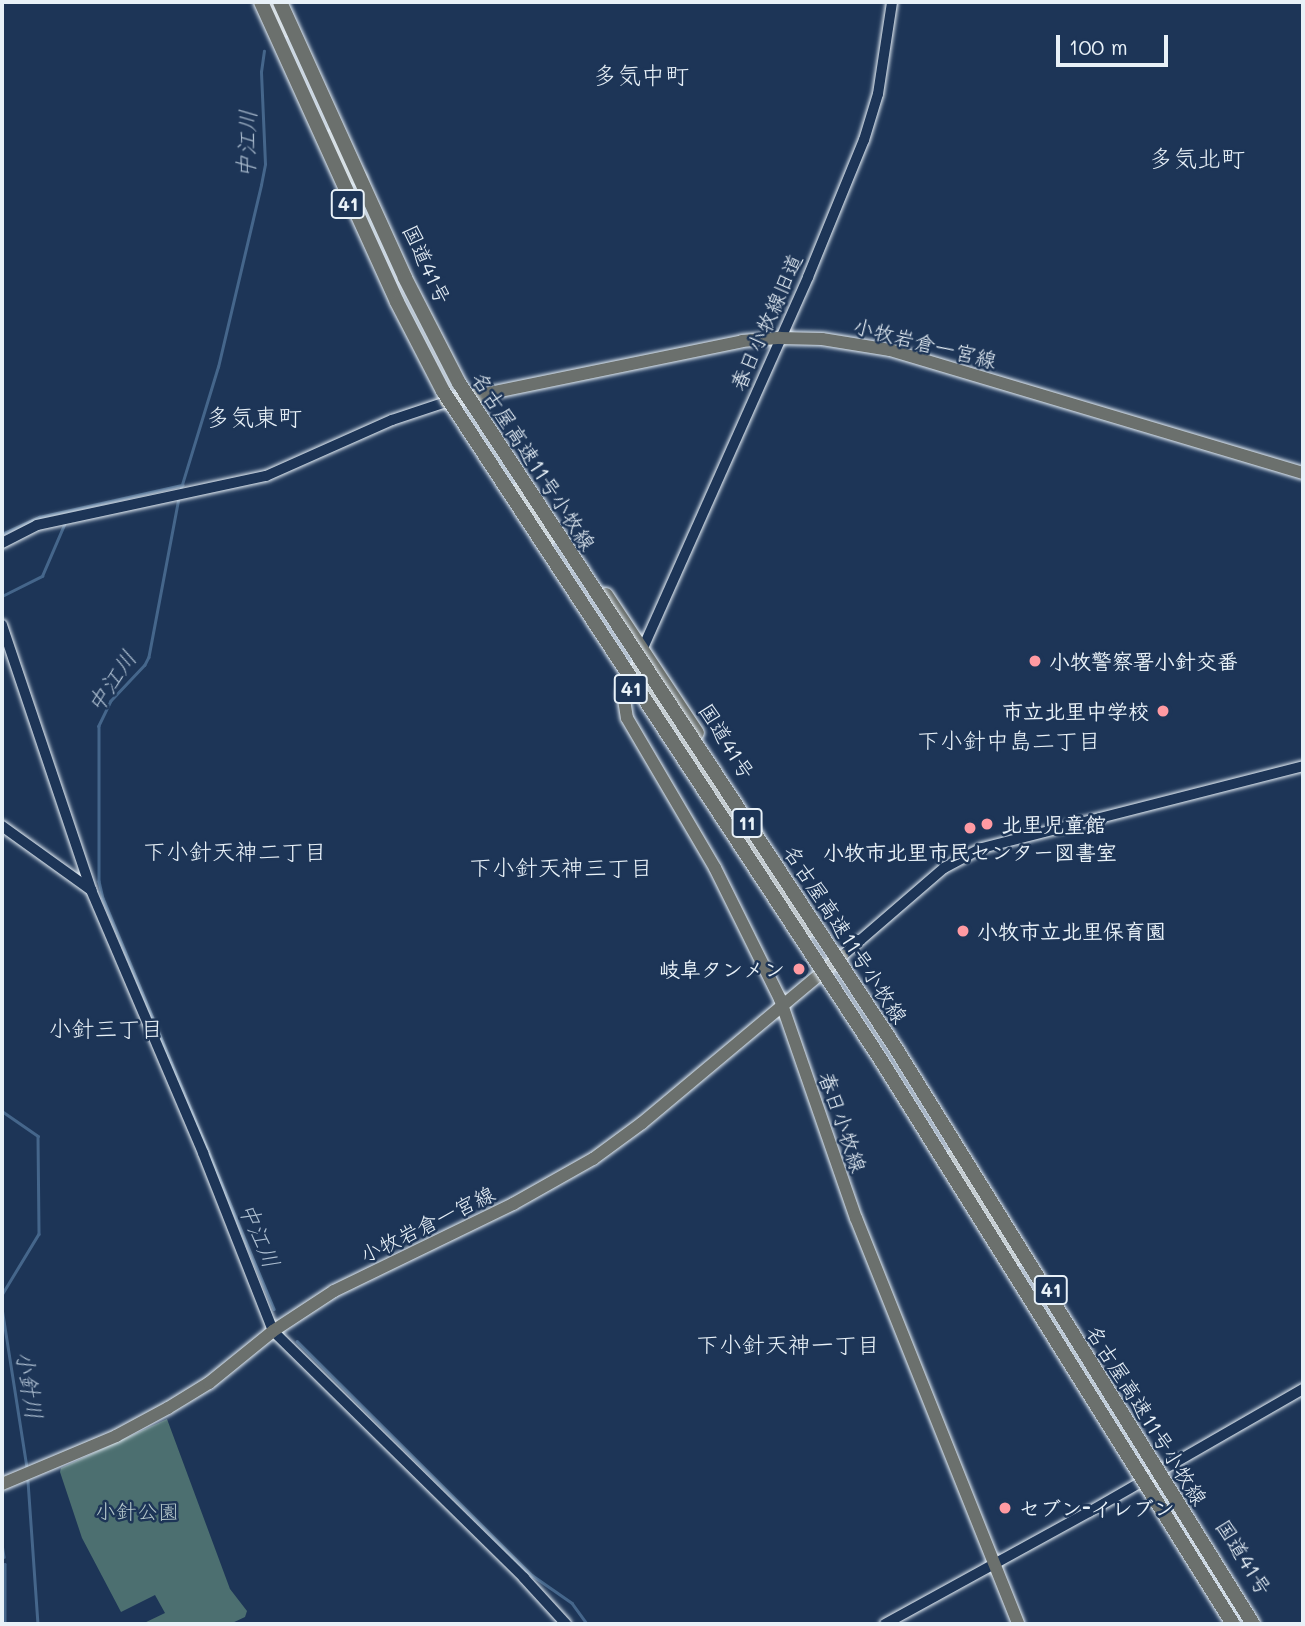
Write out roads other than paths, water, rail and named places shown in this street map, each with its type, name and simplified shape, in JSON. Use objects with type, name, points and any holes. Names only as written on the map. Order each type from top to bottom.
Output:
[{"type":"highway","name":"41","points":[[259,2],[410,338],[446,402],[626,683],[723,823],[820,974],[1226,1624]]},
{"type":"highway","name":"名古屋高速11号小牧線","points":[[259,2],[397,302],[438,381],[471,436],[872,1045],[1233,1624]]},
{"type":"highway","points":[[272,2],[349,172],[359,179]]},
{"type":"highway","name":"名古屋高速11号小牧線","points":[[280,2],[431,333],[459,383],[642,655],[895,1047],[1253,1624]]},
{"type":"highway","name":"国道41号","points":[[287,2],[412,284],[452,362],[842,956],[1261,1624]]},
{"type":"highway","points":[[282,56],[345,190],[360,201],[400,291],[449,384],[604,624],[605,638]]},
{"type":"highway","points":[[642,655],[640,674],[736,817],[1091,1369],[1100,1374],[1114,1396],[1120,1399]]},
{"type":"main road","name":"小牧岩倉一宮線","points":[[446,402],[709,347],[780,338],[851,342],[890,350],[1303,474]]},
{"type":"main road","name":"春日小牧線","points":[[642,655],[626,683],[623,706],[627,718],[715,868],[782,1005],[856,1218],[1018,1624]]},
{"type":"main road","name":"小牧岩倉一宮線","points":[[2,1484],[116,1436],[169,1408],[209,1383],[273,1331],[334,1291],[526,1198],[593,1159],[642,1123],[842,956]]},
{"type":"street","name":"春日小牧線旧道","points":[[642,655],[864,140],[878,94],[892,2]]},
{"type":"street","points":[[2,543],[37,525],[266,476],[392,420],[446,402]]},
{"type":"street","points":[[2,625],[91,890],[203,1153],[273,1331],[524,1578],[566,1624]]},
{"type":"street","points":[[842,956],[944,868],[982,848],[1303,766]]},
{"type":"street","points":[[2,826],[91,890]]},
{"type":"street","points":[[885,1624],[1140,1484],[1303,1389]]},
{"type":"waterway","name":"中江川","points":[[180,491],[218,367],[261,185],[265,164],[261,72],[264,51]]},
{"type":"waterway","points":[[2,534],[39,517],[182,485]]},
{"type":"waterway","name":"中江川","points":[[179,498],[149,657],[145,665],[111,701],[99,726],[99,881],[103,898],[274,1309]]},
{"type":"waterway","name":"小針川","points":[[2,596],[42,576],[64,525]]},
{"type":"waterway","name":"小針川","points":[[2,1111],[38,1136],[39,1234],[2,1295]]},
{"type":"waterway","name":"小針川","points":[[2,1308],[27,1468]]},
{"type":"waterway","name":"中江川","points":[[297,1341],[532,1575],[572,1603],[587,1624]]},
{"type":"waterway","name":"小針川","points":[[28,1481],[38,1624]]},
{"type":"waterway","points":[[2,1544],[4,1557]]},
{"type":"waterway","points":[[5,1564],[5,1624]]},
{"type":"place","name":"小牧警察署小針交番","points":[[1035,661]]},
{"type":"place","name":"市立北里中学校","points":[[1163,711]]},
{"type":"place","name":"北里児童館","points":[[987,824]]},
{"type":"place","name":"小牧市北里市民センター図書室","points":[[970,828]]},
{"type":"place","name":"小牧市立北里保育園","points":[[963,931]]},
{"type":"place","name":"岐阜タンメン","points":[[799,969]]},
{"type":"place","name":"セブン-イレブン","points":[[1005,1508]]},
{"type":"district","name":"多気中町","points":[[641,75]]},
{"type":"district","name":"多気北町","points":[[1197,158]]},
{"type":"district","name":"多気東町","points":[[254,417]]},
{"type":"district","name":"下小針中島二丁目","points":[[1009,740]]},
{"type":"district","name":"下小針天神二丁目","points":[[235,851]]},
{"type":"district","name":"下小針天神三丁目","points":[[561,867]]},
{"type":"district","name":"小針三丁目","points":[[106,1028]]},
{"type":"district","name":"下小針天神一丁目","points":[[788,1344]]},
{"type":"park label","name":"小針公園","points":[[137,1511]]}]
